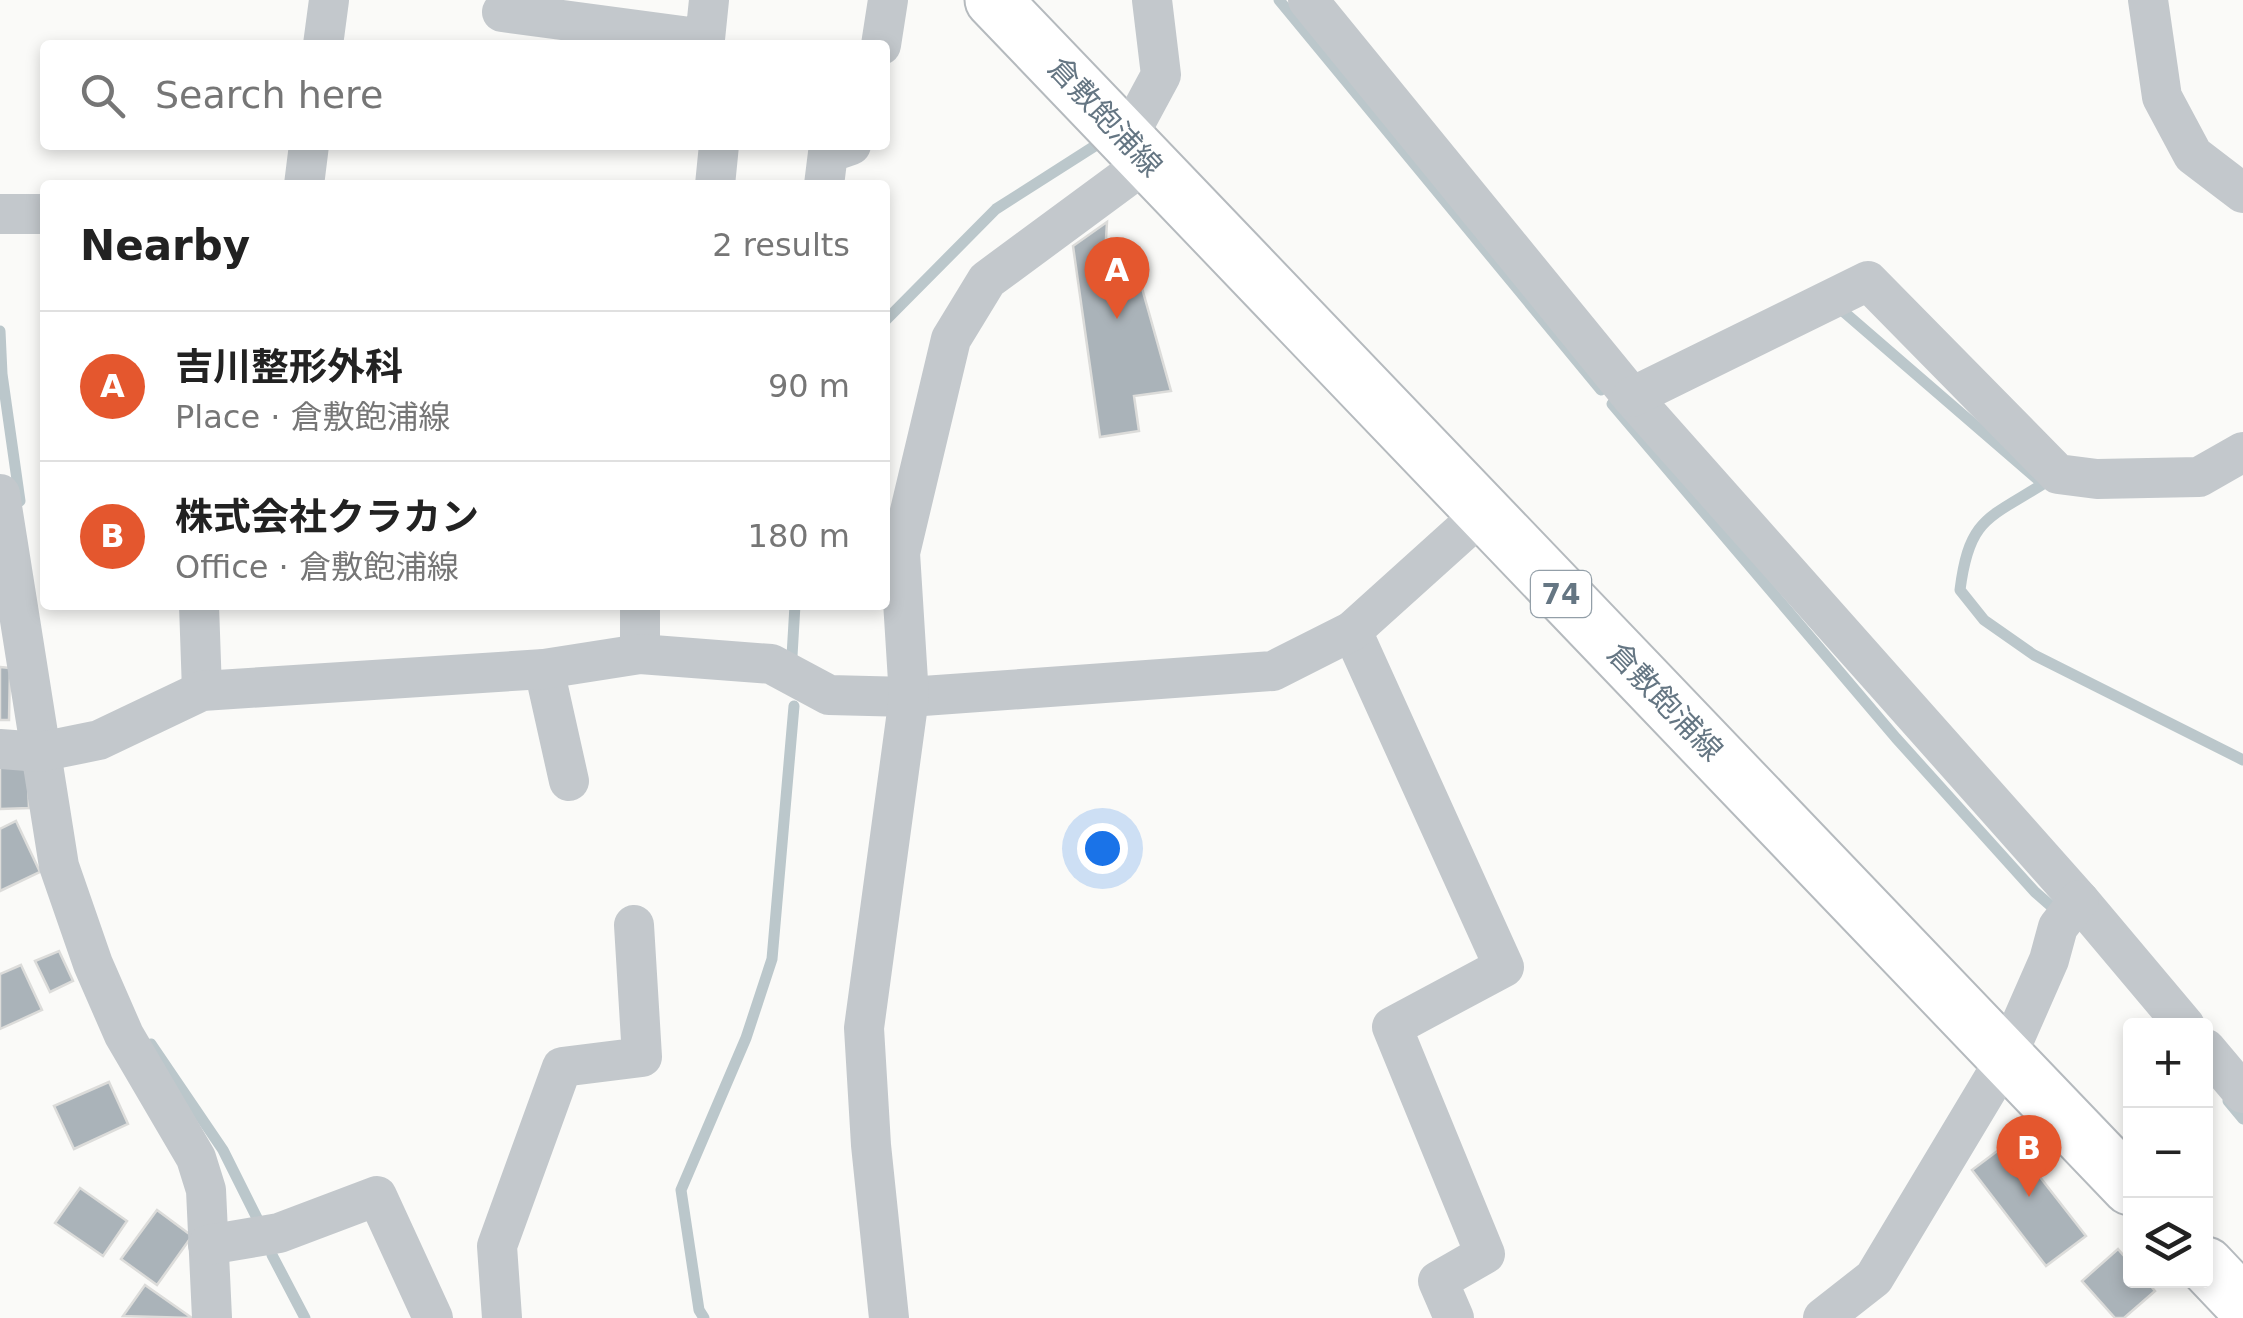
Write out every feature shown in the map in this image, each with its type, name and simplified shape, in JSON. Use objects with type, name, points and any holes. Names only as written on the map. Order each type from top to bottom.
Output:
[{"type":"main road","name":"倉敷飽浦線","points":[[993,0],[2123,1180]]},
{"type":"main road","points":[[2213,1272],[2243,1304]]},
{"type":"street","points":[[324,40],[328,0]]},
{"type":"street","points":[[501,19],[705,39],[710,0]]},
{"type":"street","points":[[881,40],[888,0]]},
{"type":"street","points":[[890,1318],[871,1144],[864,1028],[909,697],[900,553],[951,339],[987,280],[1137,151],[1161,75],[1152,0]]},
{"type":"street","points":[[1308,0],[1632,397],[2070,912],[2177,1018]]},
{"type":"street","points":[[2148,0],[2162,97],[2193,155],[2243,193]]},
{"type":"street","points":[[305,180],[308,150]]},
{"type":"street","points":[[716,180],[718,150]]},
{"type":"street","points":[[825,180],[828,154],[838,150]]},
{"type":"street","points":[[0,214],[40,214]]},
{"type":"street","points":[[1632,397],[1868,281],[2058,474],[2097,478],[2198,477],[2243,452]]},
{"type":"street","points":[[0,494],[60,866],[124,1035],[196,1158],[206,1190],[212,1318]]},
{"type":"street","points":[[0,749],[40,752],[99,740],[202,692],[544,669],[640,654],[770,664],[829,694],[909,697],[1273,671],[1352,631],[1483,512]]},
{"type":"street","points":[[199,610],[202,692]]},
{"type":"street","points":[[640,610],[640,654]]},
{"type":"street","points":[[1352,631],[1504,967],[1392,1026],[1485,1254],[1438,1282],[1454,1318]]},
{"type":"street","points":[[544,669],[569,781]]},
{"type":"street","points":[[1823,1318],[1874,1278],[2006,1058],[2070,912]]},
{"type":"street","points":[[502,1318],[496,1246],[562,1067],[642,1057],[634,925]]},
{"type":"street","points":[[2213,1057],[2243,1093]]},
{"type":"street","points":[[208,1245],[278,1233],[376,1196],[433,1318]]},
{"type":"building","points":[[1107,222],[1106,239],[1129,242],[1171,391],[1134,396],[1139,431],[1100,437],[1073,246]]},
{"type":"building","points":[[0,667],[10,668],[9,720],[0,720]]},
{"type":"building","points":[[27,755],[29,808],[0,809],[0,756]]},
{"type":"building","points":[[16,821],[40,872],[0,891],[0,829]]},
{"type":"building","points":[[59,951],[73,981],[50,992],[35,961]]},
{"type":"building","points":[[21,965],[42,1010],[0,1029],[0,974]]},
{"type":"building","points":[[109,1082],[128,1124],[74,1149],[54,1106]]},
{"type":"building","points":[[2028,1128],[2052,1160],[2036,1172],[2086,1236],[2046,1266],[1972,1170]]},
{"type":"building","points":[[80,1188],[127,1221],[103,1256],[55,1223]]},
{"type":"building","points":[[157,1210],[192,1236],[157,1285],[121,1259]]},
{"type":"building","points":[[2118,1249],[2123,1255],[2123,1288],[2155,1291],[2124,1318],[2115,1318],[2082,1281]]},
{"type":"building","points":[[145,1285],[192,1318],[123,1316]]},
{"type":"waterway","points":[[1279,0],[1601,390]]},
{"type":"waterway","points":[[890,316],[996,209],[1101,142]]},
{"type":"waterway","points":[[1837,306],[2043,484],[1995,514],[1975,534],[1960,590],[1984,620],[2034,655],[2243,760]]},
{"type":"waterway","points":[[0,331],[2,374],[20,501]]},
{"type":"waterway","points":[[1612,404],[1896,738],[2035,892],[2059,913]]},
{"type":"waterway","points":[[792,656],[795,610]]},
{"type":"waterway","points":[[704,1318],[699,1310],[681,1190],[746,1038],[772,959],[794,706]]},
{"type":"waterway","points":[[151,1044],[223,1150],[257,1218]]},
{"type":"waterway","points":[[2228,1101],[2243,1119]]},
{"type":"waterway","points":[[272,1255],[305,1318]]},
{"type":"place","name":"吉川整形外科","points":[[1117,319]]},
{"type":"place","name":"株式会社クラカン","points":[[2029,1197]]}]
